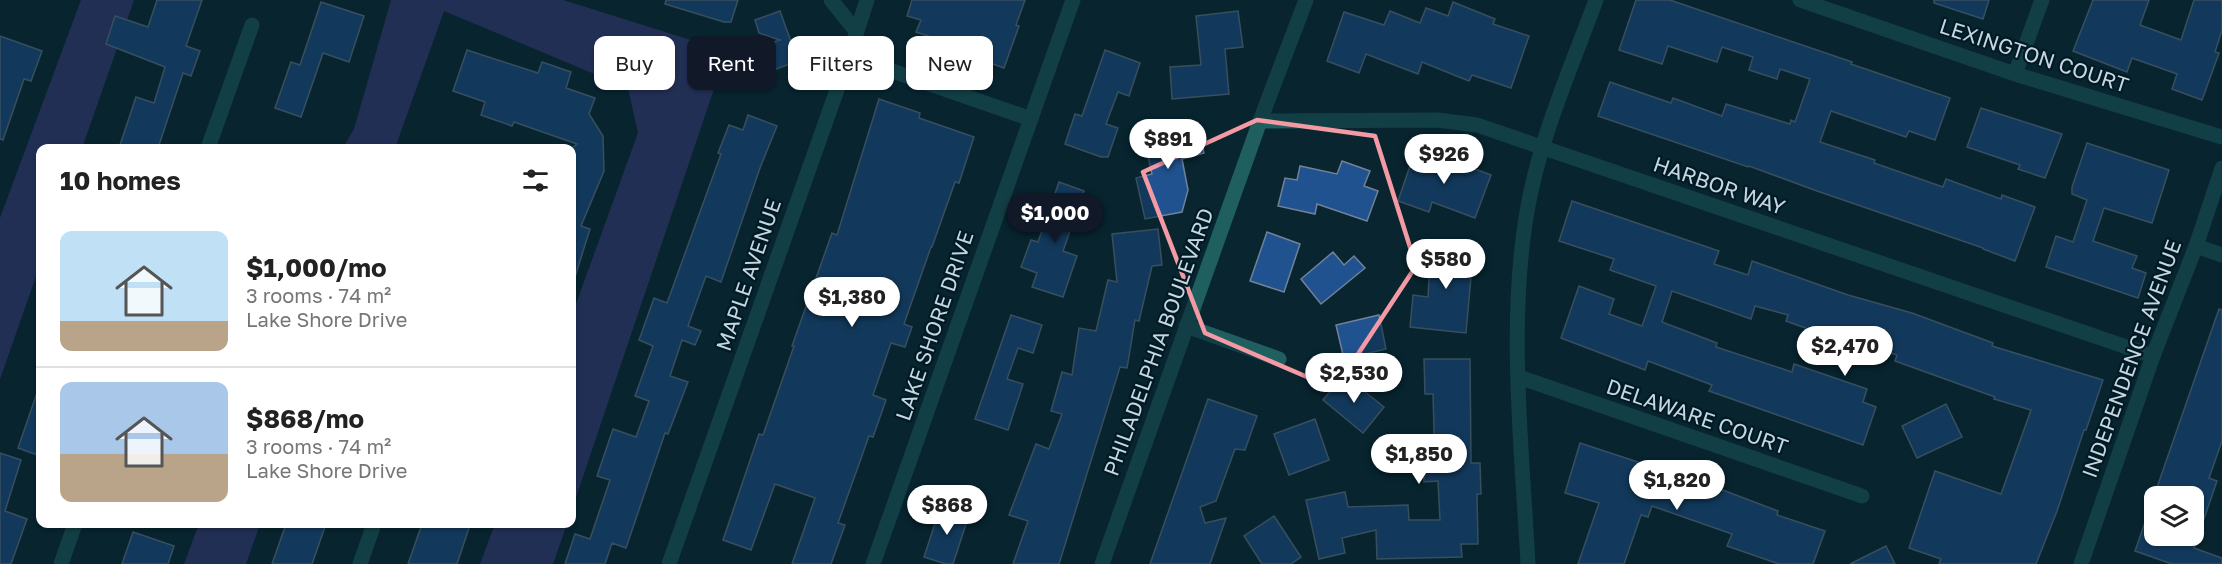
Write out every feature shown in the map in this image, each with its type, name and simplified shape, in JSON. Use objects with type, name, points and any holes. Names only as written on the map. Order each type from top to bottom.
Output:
[{"type":"street","points":[[831,0],[856,31]]},
{"type":"street","name":"MAPLE AVENUE","points":[[855,36],[867,0]]},
{"type":"street","name":"LAKE SHORE DRIVE","points":[[873,564],[1073,0]]},
{"type":"street","name":"PHILADELPHIA BOULEVARD","points":[[1102,564],[1260,121],[1306,0]]},
{"type":"street","points":[[1528,564],[1517,306],[1520,259],[1528,205],[1542,148],[1596,0]]},
{"type":"street","name":"LEXINGTON COURT","points":[[1800,0],[2015,74],[2222,137]]},
{"type":"street","points":[[2015,74],[2042,0]]},
{"type":"street","points":[[209,144],[252,25]]},
{"type":"street","points":[[894,72],[1030,119]]},
{"type":"street","name":"MAPLE AVENUE","points":[[669,564],[837,90]]},
{"type":"street","name":"HARBOR WAY","points":[[1260,121],[1437,120],[1477,125],[2153,356]]},
{"type":"street","name":"INDEPENDENCE AVENUE","points":[[2081,564],[2153,356],[2196,246],[2222,168]]},
{"type":"street","points":[[2196,246],[2222,255]]},
{"type":"street","points":[[1186,326],[1279,359]]},
{"type":"street","name":"DELAWARE COURT","points":[[1519,377],[1862,496]]},
{"type":"street","points":[[61,564],[74,528]]},
{"type":"street","points":[[360,564],[373,528]]},
{"type":"highlighted area","points":[[1257,120],[1375,136],[1416,266],[1335,389],[1205,333],[1143,172]]},
{"type":"shaded area","points":[[81,0],[134,0],[83,144],[36,144],[36,276],[0,379],[0,218]]},
{"type":"shaded area","points":[[391,0],[563,0],[687,39],[687,90],[714,90],[576,497],[576,304],[638,133],[628,90],[675,90],[675,36],[594,36],[594,74],[444,11],[396,144],[345,144],[354,129]]},
{"type":"shaded area","points":[[198,528],[259,528],[246,564],[184,564]]},
{"type":"shaded area","points":[[494,528],[566,528],[553,564],[480,564]]},
{"type":"building","points":[[157,0],[202,0],[186,46],[200,51],[191,76],[183,73],[159,144],[120,144],[136,97],[154,103],[165,67],[106,44],[115,16],[148,27]]},
{"type":"building","points":[[666,0],[738,0],[731,22],[724,22],[665,4]]},
{"type":"building","points":[[912,0],[1025,0],[1016,25],[1019,26],[1004,68],[993,64],[993,36],[928,36],[916,32],[921,20],[907,16]]},
{"type":"building","points":[[1636,0],[1670,0],[1950,98],[1935,140],[1909,131],[1906,137],[1831,111],[1820,142],[1875,160],[1874,163],[1943,187],[1946,179],[2001,199],[2002,195],[2035,207],[2015,261],[1749,166],[1598,116],[1610,82],[1671,103],[1673,98],[1722,116],[1726,104],[1790,124],[1791,120],[1795,122],[1810,79],[1780,69],[1777,79],[1749,70],[1753,57],[1722,47],[1717,62],[1668,46],[1662,64],[1619,50]]},
{"type":"building","points":[[1934,0],[1989,0],[1983,19],[1934,3]]},
{"type":"building","points":[[2093,0],[2149,0],[2140,25],[2181,40],[2194,0],[2222,0],[2222,30],[2215,52],[2219,53],[2202,100],[2172,89],[2177,74],[2132,58],[2127,72],[2073,51]]},
{"type":"building","points":[[321,2],[364,16],[349,62],[323,53],[301,117],[275,108],[291,62],[300,65]]},
{"type":"building","points":[[1453,2],[1495,19],[1493,24],[1529,36],[1511,88],[1472,75],[1469,81],[1422,62],[1418,74],[1366,54],[1359,73],[1327,61],[1344,12],[1384,25],[1390,11],[1420,23],[1426,8],[1448,16]]},
{"type":"building","points":[[780,11],[789,36],[788,65],[776,69],[776,41],[780,40],[776,39],[776,36],[759,33],[755,20]]},
{"type":"building","points":[[1238,11],[1243,47],[1225,49],[1229,94],[1172,99],[1170,67],[1201,65],[1196,16]]},
{"type":"building","points":[[0,36],[42,51],[31,81],[24,79],[3,140],[0,139]]},
{"type":"building","points":[[467,50],[538,73],[542,62],[571,72],[566,88],[595,98],[589,114],[603,136],[604,171],[581,226],[590,229],[576,274],[577,144],[514,122],[512,126],[481,115],[485,102],[453,91]]},
{"type":"building","points":[[1105,50],[1140,63],[1129,96],[1118,92],[1106,124],[1118,128],[1108,157],[1101,157],[1065,144],[1075,114],[1082,116]]},
{"type":"building","points":[[879,99],[920,113],[919,118],[974,137],[959,183],[955,182],[904,324],[912,327],[905,347],[891,343],[873,395],[886,400],[873,437],[869,436],[838,523],[845,525],[831,564],[792,564],[815,498],[775,484],[751,550],[723,540],[759,434],[763,435],[832,233],[837,235]]},
{"type":"building","points":[[1981,108],[2062,134],[2045,178],[2018,169],[2020,165],[1967,147]]},
{"type":"building","points":[[748,115],[777,126],[760,168],[721,282],[706,276],[688,326],[701,331],[695,345],[682,340],[670,376],[688,382],[668,434],[665,433],[626,548],[612,543],[605,564],[565,564],[575,534],[590,539],[610,480],[597,476],[613,429],[636,437],[649,401],[635,396],[653,346],[639,340],[654,298],[667,303],[721,154],[718,153],[729,125],[743,130]]},
{"type":"building","points":[[1197,122],[1204,153],[1182,159],[1188,190],[1182,212],[1145,219],[1136,178],[1152,174],[1143,135]]},
{"type":"building","points":[[2087,143],[2169,170],[2152,223],[2104,208],[2093,241],[2137,256],[2132,268],[2146,273],[2138,298],[2046,267],[2056,236],[2073,242],[2087,200],[2072,194],[2072,187]]},
{"type":"building","points":[[1415,151],[1458,166],[1459,163],[1491,175],[1475,218],[1432,202],[1429,212],[1398,201]]},
{"type":"building","points":[[1342,161],[1370,171],[1364,186],[1378,191],[1367,221],[1317,204],[1315,214],[1278,206],[1285,178],[1297,180],[1300,166],[1337,174]]},
{"type":"building","points":[[1059,182],[1084,191],[1063,251],[1077,256],[1063,297],[1032,287],[1037,273],[1021,267],[1031,240],[1038,242]]},
{"type":"building","points":[[1572,201],[1719,251],[1714,264],[1748,275],[1752,261],[1848,295],[1912,313],[1993,343],[1992,346],[2103,380],[2036,564],[1939,564],[1941,559],[1909,548],[1935,471],[2001,494],[2031,410],[1994,399],[1995,397],[1895,361],[1897,355],[1823,332],[1822,334],[1786,321],[1788,315],[1755,306],[1751,319],[1672,291],[1662,322],[1717,343],[1716,347],[1792,372],[1794,364],[1867,389],[1863,402],[1876,407],[1863,445],[1709,391],[1712,385],[1648,361],[1645,370],[1561,338],[1579,286],[1614,299],[1609,314],[1642,326],[1656,286],[1610,270],[1614,259],[1559,241]]},
{"type":"building","points":[[1158,229],[1162,265],[1152,266],[1139,321],[1135,320],[1127,368],[1120,367],[1059,564],[1013,564],[1028,521],[1009,515],[1036,444],[1049,449],[1062,414],[1051,411],[1062,372],[1072,375],[1079,328],[1096,331],[1108,280],[1117,282],[1112,234]]},
{"type":"building","points":[[1267,232],[1300,244],[1284,292],[1250,281]]},
{"type":"building","points":[[1431,242],[1474,244],[1466,333],[1410,327],[1413,295],[1428,297]]},
{"type":"building","points":[[1333,252],[1344,265],[1354,256],[1365,268],[1321,304],[1301,279]]},
{"type":"building","points":[[2219,309],[2222,310],[2222,441],[2209,478],[2217,481],[2204,519],[2204,486],[2157,486]]},
{"type":"building","points":[[1011,315],[1042,325],[1033,353],[1018,348],[1007,379],[1023,384],[1008,430],[975,419]]},
{"type":"building","points":[[1379,315],[1386,349],[1344,359],[1336,325]]},
{"type":"building","points":[[1424,359],[1470,359],[1471,463],[1480,463],[1481,494],[1477,494],[1478,544],[1461,544],[1462,557],[1377,559],[1376,530],[1342,538],[1345,553],[1319,559],[1306,500],[1345,492],[1348,507],[1408,505],[1409,520],[1440,520],[1438,481],[1424,482],[1424,466],[1435,465],[1433,394],[1425,394]]},
{"type":"building","points":[[1344,375],[1384,407],[1363,433],[1323,400]]},
{"type":"building","points":[[36,396],[36,455],[18,448]]},
{"type":"building","points":[[1208,399],[1257,416],[1245,450],[1235,449],[1216,501],[1200,507],[1205,523],[1226,518],[1210,564],[1150,564]]},
{"type":"building","points":[[1946,404],[1962,437],[1917,458],[1902,426]]},
{"type":"building","points":[[1315,419],[1329,460],[1289,475],[1274,434]]},
{"type":"building","points":[[1580,443],[1720,489],[1778,511],[1777,515],[1825,531],[1813,564],[1779,564],[1727,546],[1732,534],[1652,506],[1648,517],[1641,515],[1624,564],[1578,564],[1599,503],[1565,493]]},
{"type":"building","points":[[0,453],[21,460],[5,511],[27,519],[11,564],[0,564]]},
{"type":"building","points":[[941,505],[969,515],[953,564],[924,557]]},
{"type":"building","points":[[1274,516],[1301,557],[1291,564],[1262,564],[1244,536]]},
{"type":"building","points":[[2144,525],[2144,546],[2195,546],[2194,548],[2222,558],[2222,564],[2172,564],[2135,551]]},
{"type":"building","points":[[285,528],[325,528],[312,564],[272,564]]},
{"type":"building","points":[[421,528],[469,528],[457,564],[408,564]]},
{"type":"building","points":[[133,532],[174,546],[168,564],[122,564]]},
{"type":"building","points":[[1886,546],[1895,564],[1850,564]]}]
